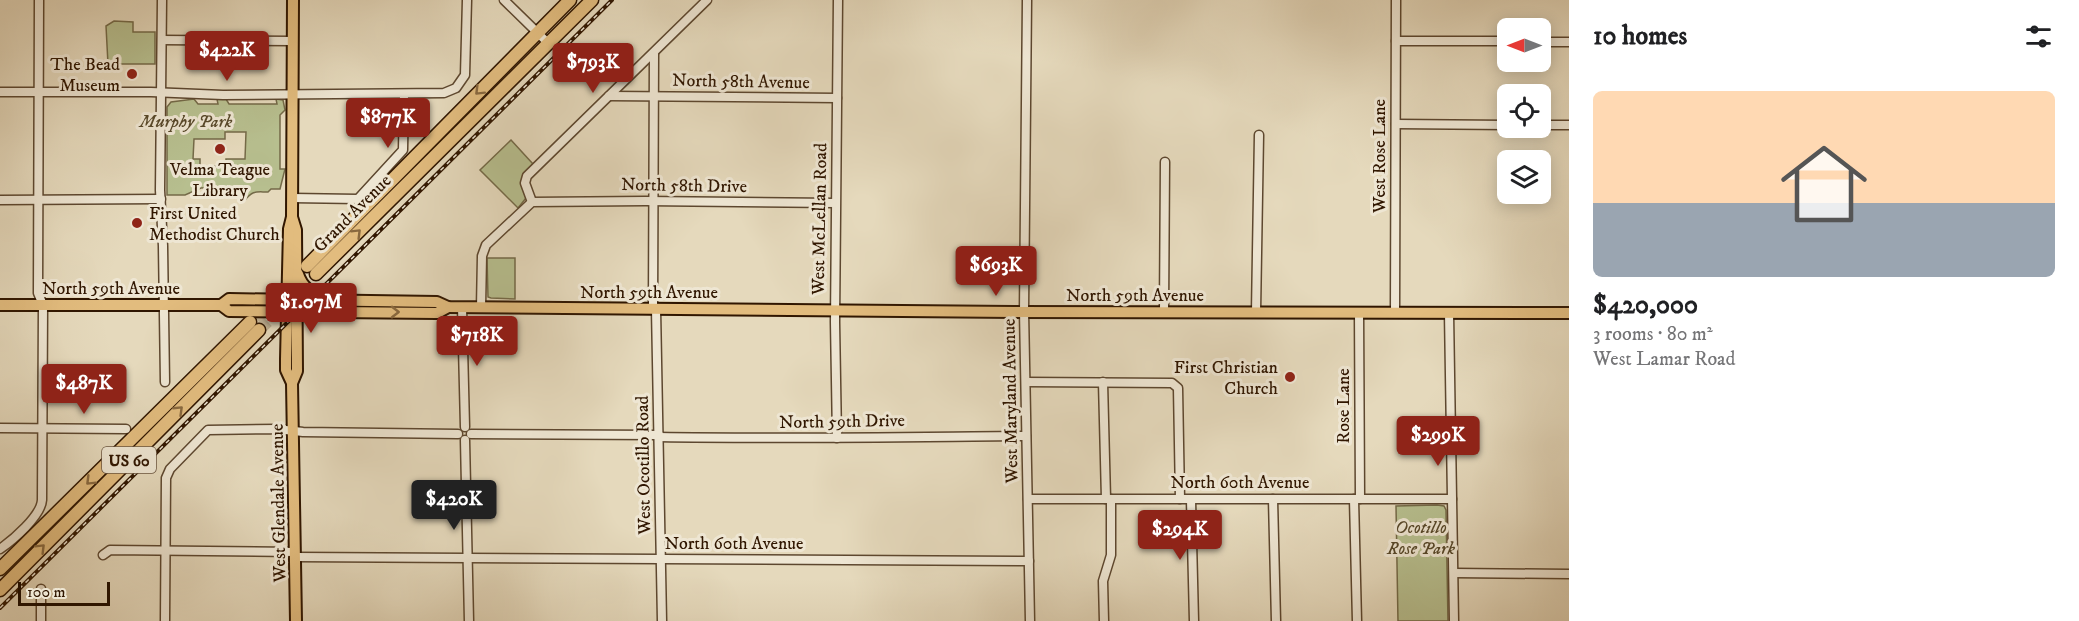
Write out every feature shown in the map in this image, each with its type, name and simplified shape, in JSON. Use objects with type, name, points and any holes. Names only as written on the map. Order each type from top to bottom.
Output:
[{"type":"highway","name":"Grand Avenue","points":[[306,270],[570,0]]},
{"type":"highway","name":"Grand Avenue","points":[[306,270],[592,0]]},
{"type":"highway","name":"US 60","points":[[0,569],[255,326],[0,590]]},
{"type":"main road","name":"West Glendale Avenue","points":[[292,300],[306,270],[292,217],[293,0]]},
{"type":"main road","name":"West Glendale Avenue","points":[[292,217],[288,230],[291,312],[297,370],[292,383],[296,621]]},
{"type":"main road","points":[[306,270],[301,282],[309,291],[324,298],[346,301]]},
{"type":"main road","name":"North 59th Avenue","points":[[0,305],[222,305],[229,299],[437,302],[448,307],[1569,313]]},
{"type":"main road","name":"North 59th Avenue","points":[[222,305],[229,311],[291,312],[437,313],[448,307]]},
{"type":"street","points":[[0,549],[37,514],[42,506],[43,305],[38,293],[39,0]]},
{"type":"street","points":[[162,0],[161,199],[165,382]]},
{"type":"street","points":[[0,92],[439,94],[456,88],[466,69],[467,0]]},
{"type":"street","points":[[504,0],[548,44]]},
{"type":"street","points":[[482,307],[482,256],[486,245],[524,207],[532,202],[525,183],[527,176],[707,0]]},
{"type":"street","name":"West McLellan Road","points":[[837,438],[835,310],[838,0]]},
{"type":"street","name":"West Maryland Avenue","points":[[1027,0],[1024,311],[1030,621]]},
{"type":"street","name":"West Rose Lane","points":[[1395,312],[1396,0]]},
{"type":"street","points":[[162,39],[293,41]]},
{"type":"street","points":[[1396,41],[1497,41]]},
{"type":"street","points":[[1551,42],[1569,42]]},
{"type":"street","name":"West Ocotillo Road","points":[[654,53],[653,202],[662,621]]},
{"type":"street","points":[[292,198],[358,199],[403,150],[404,94]]},
{"type":"street","name":"North 58th Avenue","points":[[609,96],[837,98]]},
{"type":"street","points":[[1396,124],[1497,125]]},
{"type":"street","points":[[1551,125],[1569,125]]},
{"type":"street","points":[[1256,312],[1259,135]]},
{"type":"street","points":[[1164,312],[1165,162]]},
{"type":"street","points":[[0,200],[161,199]]},
{"type":"street","name":"North 58th Drive","points":[[532,202],[836,203]]},
{"type":"street","points":[[462,307],[469,621]]},
{"type":"street","name":"Rose Lane","points":[[1357,499],[1359,312]]},
{"type":"street","points":[[1449,313],[1454,621]]},
{"type":"street","points":[[1026,382],[1172,383],[1176,385],[1178,388],[1180,499]]},
{"type":"street","points":[[1103,382],[1111,555],[1103,581],[1104,621]]},
{"type":"street","points":[[0,428],[126,429]]},
{"type":"street","name":"North 59th Drive","points":[[165,551],[167,473],[204,433],[212,429],[837,438],[1026,436]]},
{"type":"street","name":"North 60th Avenue","points":[[1028,499],[1452,499]]},
{"type":"street","points":[[1273,499],[1276,621]]},
{"type":"street","points":[[1357,499],[1357,621]]},
{"type":"street","points":[[1191,500],[1194,621]]},
{"type":"street","name":"North 60th Avenue","points":[[103,555],[110,550],[468,558],[1029,561]]},
{"type":"street","points":[[165,551],[165,621]]},
{"type":"street","points":[[1454,573],[1569,574]]},
{"type":"street","points":[[41,589],[41,621]]},
{"type":"green space","points":[[114,21],[133,22],[133,32],[155,32],[155,64],[108,64],[106,26]]},
{"type":"green space","name":"Murphy Park","points":[[194,99],[198,104],[218,104],[217,99],[226,99],[229,104],[277,104],[276,99],[283,100],[285,110],[280,115],[280,169],[285,169],[280,189],[255,192],[245,200],[221,187],[201,188],[185,195],[167,195],[167,107],[171,102]],"holes":[[[225,132],[246,132],[245,159],[226,159],[226,166],[200,166],[200,159],[193,159],[194,139],[225,139]]]},
{"type":"green space","points":[[511,140],[533,164],[524,176],[523,188],[526,198],[518,208],[480,170]]},
{"type":"green space","points":[[487,258],[515,258],[515,299],[488,297]]},
{"type":"green space","name":"Ocotillo Rose Park","points":[[1396,506],[1444,506],[1446,510],[1448,621],[1398,621]]},
{"type":"tunnel","points":[[255,318],[293,279]]},
{"type":"tunnel","points":[[259,330],[284,306]]},
{"type":"railway","points":[[0,608],[612,0]]},
{"type":"place","name":"The Bead Museum","points":[[132,74]]},
{"type":"place","name":"Velma Teague Library","points":[[220,149]]},
{"type":"place","name":"First United Methodist Church","points":[[137,223]]},
{"type":"place","name":"First Christian Church","points":[[1290,377]]}]
